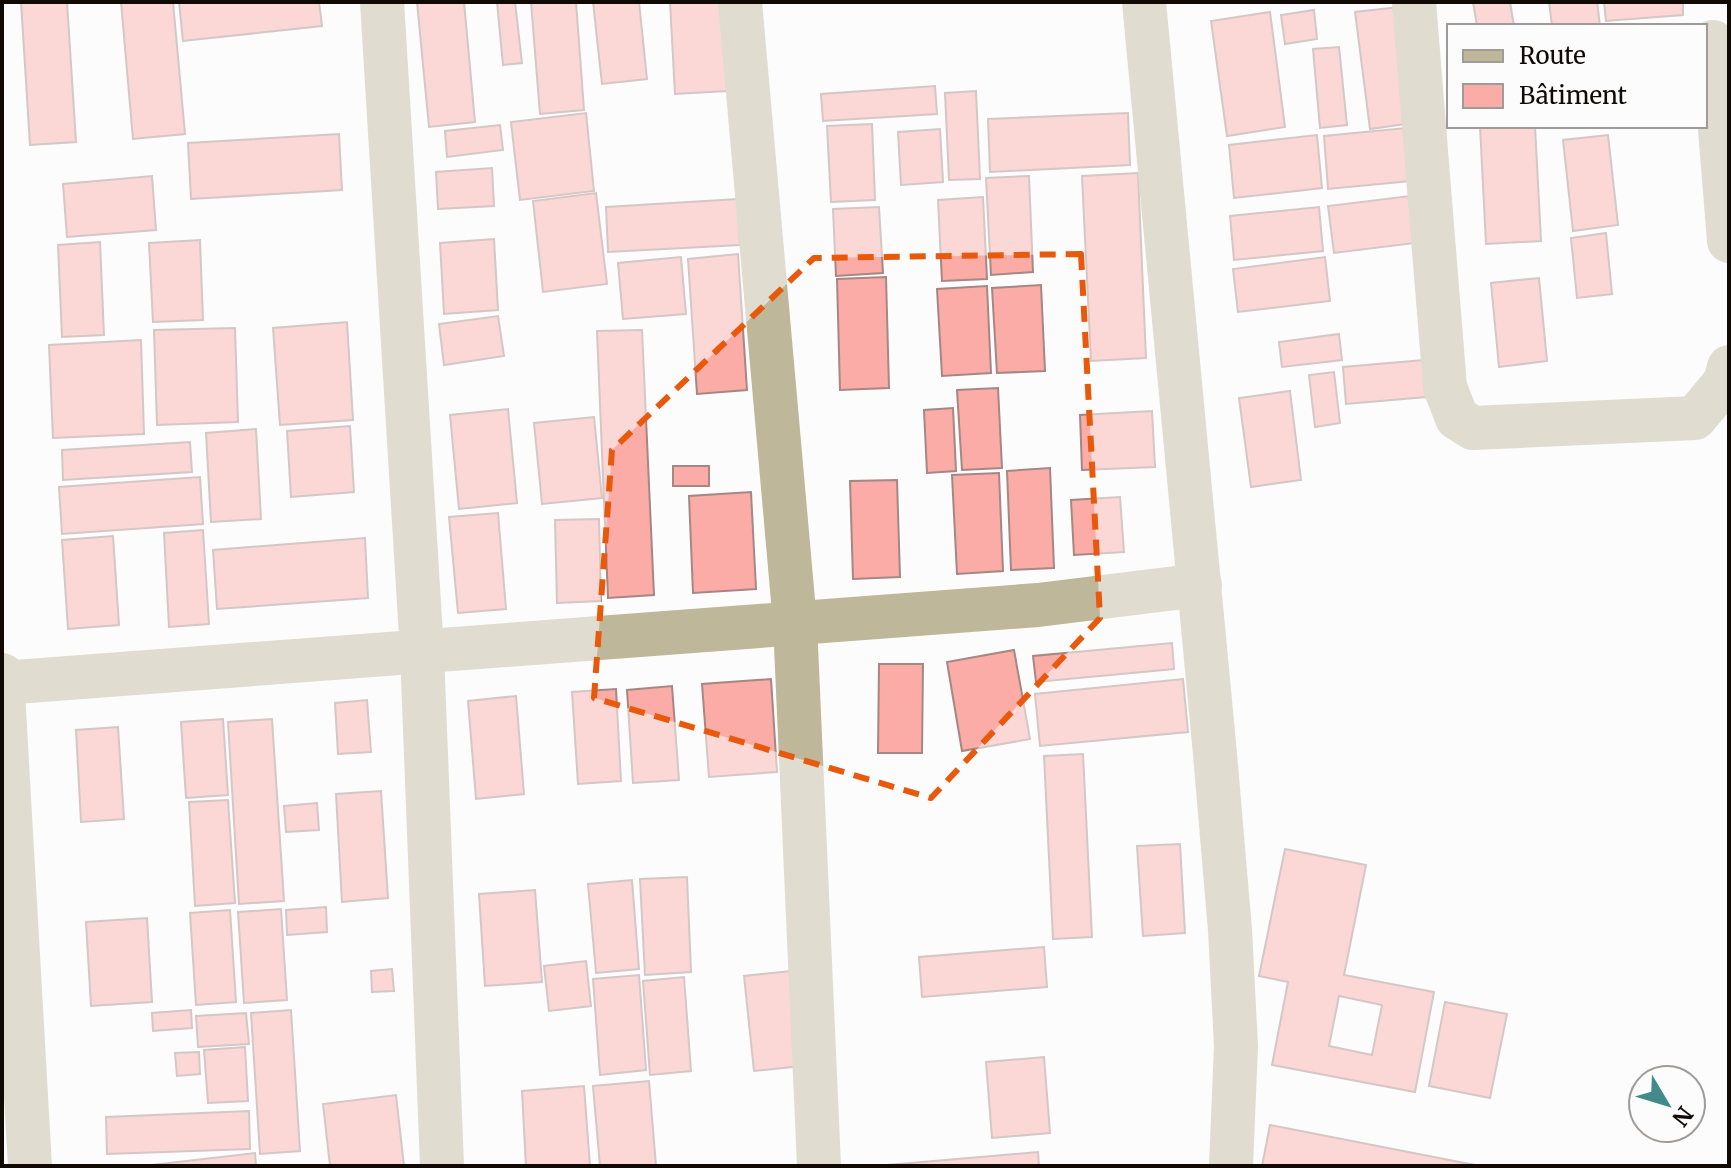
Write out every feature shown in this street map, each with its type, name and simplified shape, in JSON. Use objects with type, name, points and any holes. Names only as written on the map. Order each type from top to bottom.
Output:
[{"type":"street","points":[[382,2],[422,652],[442,1166]]},
{"type":"street","points":[[740,2],[795,623],[819,1166]]},
{"type":"street","points":[[1144,2],[1231,945],[1236,1046],[1231,1166]]},
{"type":"street","points":[[1414,2],[1445,387],[1457,418],[1473,428],[1695,418],[1725,382],[1729,367]]},
{"type":"street","points":[[1713,42],[1729,241]]},
{"type":"street","points":[[2,683],[1038,605],[1200,585]]},
{"type":"street","points":[[2,675],[30,1166]]},
{"type":"highlighted area","points":[[1081,254],[1100,618],[931,798],[594,698],[612,450],[814,258]]},
{"type":"building","points":[[21,2],[67,2],[76,142],[30,145]]},
{"type":"building","points":[[121,2],[173,2],[185,134],[133,139]]},
{"type":"building","points":[[179,2],[319,2],[322,26],[183,41]]},
{"type":"building","points":[[417,2],[464,2],[475,122],[429,127]]},
{"type":"building","points":[[497,2],[515,2],[522,63],[503,65]]},
{"type":"building","points":[[531,2],[576,2],[584,110],[540,114]]},
{"type":"building","points":[[593,2],[639,2],[647,79],[602,84]]},
{"type":"building","points":[[670,2],[722,2],[727,91],[675,94]]},
{"type":"building","points":[[1473,2],[1510,2],[1514,24],[1477,24]]},
{"type":"building","points":[[1549,2],[1597,2],[1600,24],[1552,24]]},
{"type":"building","points":[[1604,2],[1683,2],[1683,15],[1606,21]]},
{"type":"building","points":[[1399,7],[1413,123],[1370,129],[1355,12]]},
{"type":"building","points":[[1314,10],[1317,39],[1285,44],[1281,15]]},
{"type":"building","points":[[1270,12],[1285,127],[1227,136],[1211,21]]},
{"type":"building","points":[[1339,47],[1347,125],[1320,128],[1313,49]]},
{"type":"building","points":[[935,86],[937,114],[823,121],[821,94]]},
{"type":"building","points":[[976,91],[980,179],[949,180],[945,93]]},
{"type":"building","points":[[586,113],[594,191],[520,200],[511,122]]},
{"type":"building","points":[[1128,113],[1130,165],[990,172],[988,119]]},
{"type":"building","points":[[872,124],[875,200],[831,202],[827,126]]},
{"type":"building","points":[[500,125],[503,150],[447,157],[445,131]]},
{"type":"building","points":[[1416,127],[1421,180],[1328,189],[1324,136]]},
{"type":"building","points":[[1480,128],[1535,128],[1541,241],[1486,244]]},
{"type":"building","points":[[940,129],[943,182],[901,185],[898,132]]},
{"type":"building","points":[[339,134],[342,190],[191,199],[188,143]]},
{"type":"building","points":[[1317,135],[1322,188],[1234,198],[1229,145]]},
{"type":"building","points":[[1608,135],[1618,225],[1573,231],[1563,140]]},
{"type":"building","points":[[492,168],[494,206],[438,209],[436,172]]},
{"type":"building","points":[[1138,173],[1146,358],[1091,361],[1082,176]]},
{"type":"building","points":[[152,176],[156,230],[67,237],[63,184]]},
{"type":"building","points":[[1029,176],[1033,272],[991,275],[986,178]]},
{"type":"building","points":[[596,193],[607,284],[543,292],[533,201]]},
{"type":"building","points":[[1426,194],[1431,241],[1334,253],[1328,206]]},
{"type":"building","points":[[983,197],[987,279],[942,281],[938,200]]},
{"type":"building","points":[[738,199],[740,245],[608,252],[606,207]]},
{"type":"building","points":[[879,207],[883,273],[836,276],[833,209]]},
{"type":"building","points":[[1319,207],[1323,251],[1234,260],[1230,216]]},
{"type":"building","points":[[1606,233],[1612,294],[1577,298],[1571,238]]},
{"type":"building","points":[[494,239],[498,310],[444,314],[440,243]]},
{"type":"building","points":[[200,240],[203,320],[153,322],[149,243]]},
{"type":"building","points":[[100,242],[104,335],[62,337],[58,245]]},
{"type":"building","points":[[738,254],[747,390],[697,394],[688,259]]},
{"type":"building","points":[[681,257],[686,314],[623,319],[618,263]]},
{"type":"building","points":[[1325,257],[1330,301],[1238,312],[1233,269]]},
{"type":"building","points":[[886,277],[889,388],[840,390],[837,279]]},
{"type":"building","points":[[1539,278],[1547,361],[1499,367],[1491,283]]},
{"type":"building","points":[[1041,285],[1045,371],[997,373],[992,288]]},
{"type":"building","points":[[987,286],[991,373],[942,376],[937,289]]},
{"type":"building","points":[[498,316],[504,356],[444,365],[439,324]]},
{"type":"building","points":[[347,322],[353,420],[280,425],[273,328]]},
{"type":"building","points":[[235,328],[238,422],[157,425],[154,330]]},
{"type":"building","points":[[642,330],[654,595],[608,598],[597,331]]},
{"type":"building","points":[[1339,334],[1342,360],[1282,367],[1279,342]]},
{"type":"building","points":[[141,340],[144,434],[53,438],[49,345]]},
{"type":"building","points":[[1435,359],[1438,396],[1346,404],[1343,367]]},
{"type":"building","points":[[1334,372],[1340,423],[1315,427],[1309,375]]},
{"type":"building","points":[[998,388],[1002,468],[962,470],[957,390]]},
{"type":"building","points":[[1290,391],[1301,480],[1251,487],[1239,398]]},
{"type":"building","points":[[953,408],[956,471],[927,473],[924,410]]},
{"type":"building","points":[[508,409],[517,503],[459,509],[450,415]]},
{"type":"building","points":[[1152,411],[1155,467],[1082,470],[1080,415]]},
{"type":"building","points":[[594,417],[602,498],[542,504],[534,423]]},
{"type":"building","points":[[350,426],[354,492],[291,497],[287,431]]},
{"type":"building","points":[[256,429],[261,519],[211,522],[206,433]]},
{"type":"building","points":[[190,442],[192,472],[63,480],[62,450]]},
{"type":"building","points":[[673,466],[709,466],[709,486],[673,486]]},
{"type":"building","points":[[1050,468],[1054,568],[1011,570],[1007,471]]},
{"type":"building","points":[[999,473],[1003,571],[957,574],[952,475]]},
{"type":"building","points":[[200,477],[203,524],[62,534],[59,487]]},
{"type":"building","points":[[897,480],[900,577],[853,579],[850,481]]},
{"type":"building","points":[[751,492],[756,589],[693,593],[689,496]]},
{"type":"building","points":[[1120,497],[1124,552],[1074,555],[1071,500]]},
{"type":"building","points":[[498,513],[506,609],[458,613],[449,517]]},
{"type":"building","points":[[599,519],[601,601],[557,603],[555,520]]},
{"type":"building","points":[[203,530],[209,624],[169,627],[164,533]]},
{"type":"building","points":[[113,536],[119,625],[68,629],[62,540]]},
{"type":"building","points":[[365,538],[368,598],[217,609],[213,550]]},
{"type":"building","points":[[1172,643],[1174,669],[1036,682],[1033,656]]},
{"type":"building","points":[[1014,650],[1030,739],[962,751],[947,662]]},
{"type":"building","points":[[879,664],[923,664],[922,753],[878,753]]},
{"type":"building","points":[[771,679],[777,772],[709,777],[702,684]]},
{"type":"building","points":[[1183,679],[1188,732],[1040,746],[1035,694]]},
{"type":"building","points":[[672,686],[679,780],[633,783],[627,690]]},
{"type":"building","points":[[616,689],[621,781],[578,784],[572,692]]},
{"type":"building","points":[[516,696],[524,794],[476,799],[468,701]]},
{"type":"building","points":[[367,700],[371,752],[338,754],[335,703]]},
{"type":"building","points":[[223,719],[228,795],[186,798],[181,722]]},
{"type":"building","points":[[272,719],[284,901],[239,904],[228,722]]},
{"type":"building","points":[[118,727],[124,819],[81,822],[76,730]]},
{"type":"building","points":[[1083,754],[1092,937],[1053,939],[1044,756]]},
{"type":"building","points":[[381,791],[388,898],[342,902],[336,794]]},
{"type":"building","points":[[228,800],[235,903],[195,906],[189,802]]},
{"type":"building","points":[[317,803],[319,830],[286,832],[284,806]]},
{"type":"building","points":[[1180,844],[1185,933],[1143,936],[1137,846]]},
{"type":"building","points":[[1285,849],[1366,865],[1344,975],[1434,992],[1415,1092],[1272,1065],[1288,982],[1259,976]],"holes":[[[1339,996],[1382,1005],[1372,1055],[1329,1046]]]},
{"type":"building","points":[[687,877],[691,972],[645,975],[640,879]]},
{"type":"building","points":[[632,880],[639,969],[596,973],[588,884]]},
{"type":"building","points":[[535,890],[542,982],[485,986],[479,894]]},
{"type":"building","points":[[326,907],[327,932],[287,935],[286,910]]},
{"type":"building","points":[[281,909],[287,1000],[244,1003],[238,912]]},
{"type":"building","points":[[230,910],[236,1002],[196,1005],[190,913]]},
{"type":"building","points":[[147,918],[152,1002],[91,1006],[86,922]]},
{"type":"building","points":[[1044,947],[1047,987],[922,997],[919,957]]},
{"type":"building","points":[[586,961],[591,1006],[549,1011],[544,966]]},
{"type":"building","points":[[392,969],[394,991],[372,992],[371,971]]},
{"type":"building","points":[[791,971],[801,1066],[754,1071],[744,976]]},
{"type":"building","points":[[639,975],[646,1070],[600,1075],[593,979]]},
{"type":"building","points":[[684,977],[691,1071],[650,1075],[643,981]]},
{"type":"building","points":[[1445,1002],[1507,1014],[1490,1098],[1429,1086]]},
{"type":"building","points":[[191,1010],[192,1028],[153,1031],[152,1013]]},
{"type":"building","points":[[291,1010],[300,1151],[260,1154],[251,1013]]},
{"type":"building","points":[[246,1013],[249,1044],[198,1047],[196,1016]]},
{"type":"building","points":[[245,1047],[248,1101],[208,1103],[204,1050]]},
{"type":"building","points":[[199,1052],[200,1074],[177,1076],[175,1053]]},
{"type":"building","points":[[1044,1057],[1050,1133],[992,1138],[986,1062]]},
{"type":"building","points":[[649,1081],[656,1166],[600,1166],[593,1086]]},
{"type":"building","points":[[584,1086],[590,1166],[526,1166],[522,1091]]},
{"type":"building","points":[[396,1095],[404,1166],[330,1166],[323,1104]]},
{"type":"building","points":[[249,1111],[250,1149],[107,1154],[106,1117]]},
{"type":"building","points":[[1270,1125],[1480,1166],[1262,1166]]},
{"type":"building","points":[[1038,1152],[1039,1166],[888,1166],[888,1165]]},
{"type":"building","points":[[255,1153],[256,1166],[143,1166]]}]
